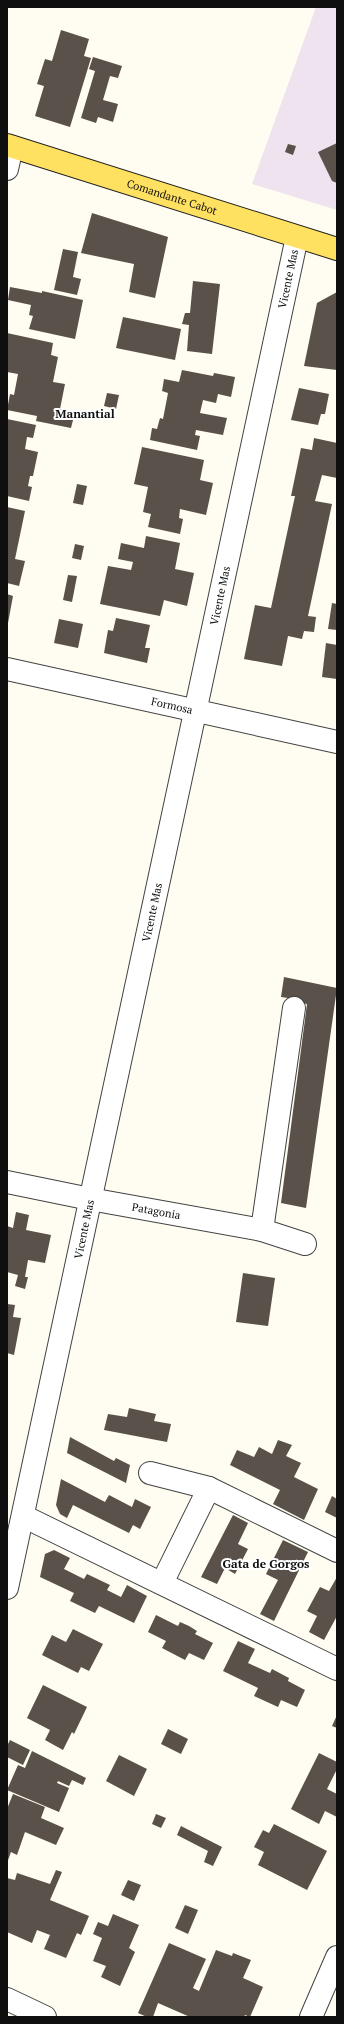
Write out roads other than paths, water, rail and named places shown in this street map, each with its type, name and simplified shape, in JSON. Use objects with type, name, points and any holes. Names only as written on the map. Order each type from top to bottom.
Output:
[{"type":"main road","name":"Comandante Cabot","points":[[10,146],[337,249]]},
{"type":"street","points":[[7,170],[10,146]]},
{"type":"street","name":"Vicente Mas","points":[[7,1588],[297,236]]},
{"type":"street","name":"Formosa","points":[[7,670],[337,742]]},
{"type":"street","points":[[262,1230],[294,1008]]},
{"type":"street","name":"Patagonia","points":[[7,1182],[90,1199],[262,1230],[305,1244]]},
{"type":"street","points":[[150,1473],[209,1488],[337,1552]]},
{"type":"street","points":[[162,1584],[209,1488]]},
{"type":"street","points":[[22,1516],[337,1669]]},
{"type":"street","points":[[311,2017],[337,1957]]},
{"type":"street","points":[[7,1999],[44,2017]]},
{"type":"district","name":"Manantial","points":[[85,414]]},
{"type":"district","name":"Gata de Gorgos","points":[[266,1564]]}]
